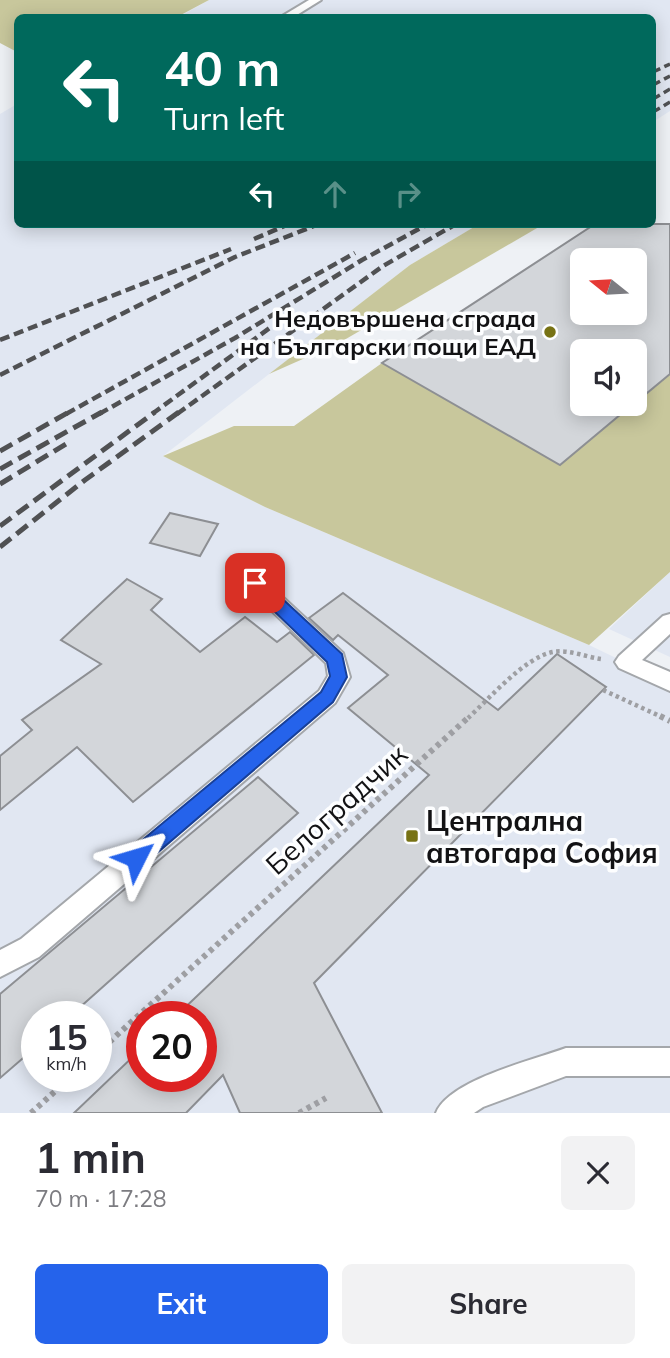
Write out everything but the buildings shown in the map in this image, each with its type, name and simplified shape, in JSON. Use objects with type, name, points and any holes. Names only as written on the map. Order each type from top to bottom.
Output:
[{"type":"lane","points":[[291,14],[316,0]]},
{"type":"lane","points":[[0,964],[30,948],[327,697],[339,677],[336,659],[255,583]]},
{"type":"lane","points":[[670,622],[626,662],[670,682]]},
{"type":"lane","points":[[450,1113],[474,1096],[566,1062],[670,1062]]},
{"type":"path","name":"Белоградчик","points":[[112,1040],[541,654],[553,649],[582,657],[626,662]]},
{"type":"path","points":[[603,690],[670,721]]},
{"type":"path","points":[[31,1113],[54,1092]]},
{"type":"path","points":[[299,1113],[326,1098]]},
{"type":"shaded area","points":[[209,0],[670,0],[670,111],[656,120],[656,14],[184,14]]},
{"type":"shaded area","points":[[14,106],[14,228],[472,228],[410,265],[163,456],[265,507],[589,645],[670,684],[670,1113],[0,1113],[0,114]]},
{"type":"shaded area","points":[[670,572],[670,657],[609,629]]},
{"type":"green space","points":[[0,0],[209,0],[183,14],[14,14],[14,50],[0,43]]},
{"type":"green space","points":[[472,228],[537,228],[339,343],[269,374],[410,265]]},
{"type":"green space","points":[[382,363],[560,465],[619,416],[647,416],[647,393],[670,374],[670,572],[589,645],[265,507],[163,456],[234,426],[294,426]]},
{"type":"railway","points":[[656,71],[670,64]]},
{"type":"railway","points":[[656,83],[670,76]]},
{"type":"railway","points":[[656,97],[670,89]]},
{"type":"railway","points":[[656,110],[670,102]]},
{"type":"railway","points":[[254,239],[280,228]]},
{"type":"railway","points":[[0,375],[235,257],[309,228]]},
{"type":"railway","points":[[99,414],[235,338],[362,260],[421,228]]},
{"type":"railway","points":[[177,414],[383,266],[449,228]]},
{"type":"railway","points":[[0,340],[231,249]]},
{"type":"railway","points":[[66,414],[355,253]]},
{"type":"railway","points":[[152,414],[271,327]]},
{"type":"railway","points":[[0,451],[69,412]]},
{"type":"railway","points":[[0,469],[102,412]]},
{"type":"railway","points":[[0,526],[155,412]]},
{"type":"railway","points":[[0,547],[85,480],[179,412]]},
{"type":"railway","points":[[0,484],[66,444]]},
{"type":"place","name":"Недовършена сграда на Български пощи ЕАД","points":[[550,332]]},
{"type":"place","name":"Централна автогара София","points":[[412,836]]},
{"type":"route","points":[[136,858],[327,697],[339,677],[336,659],[255,583]]}]
